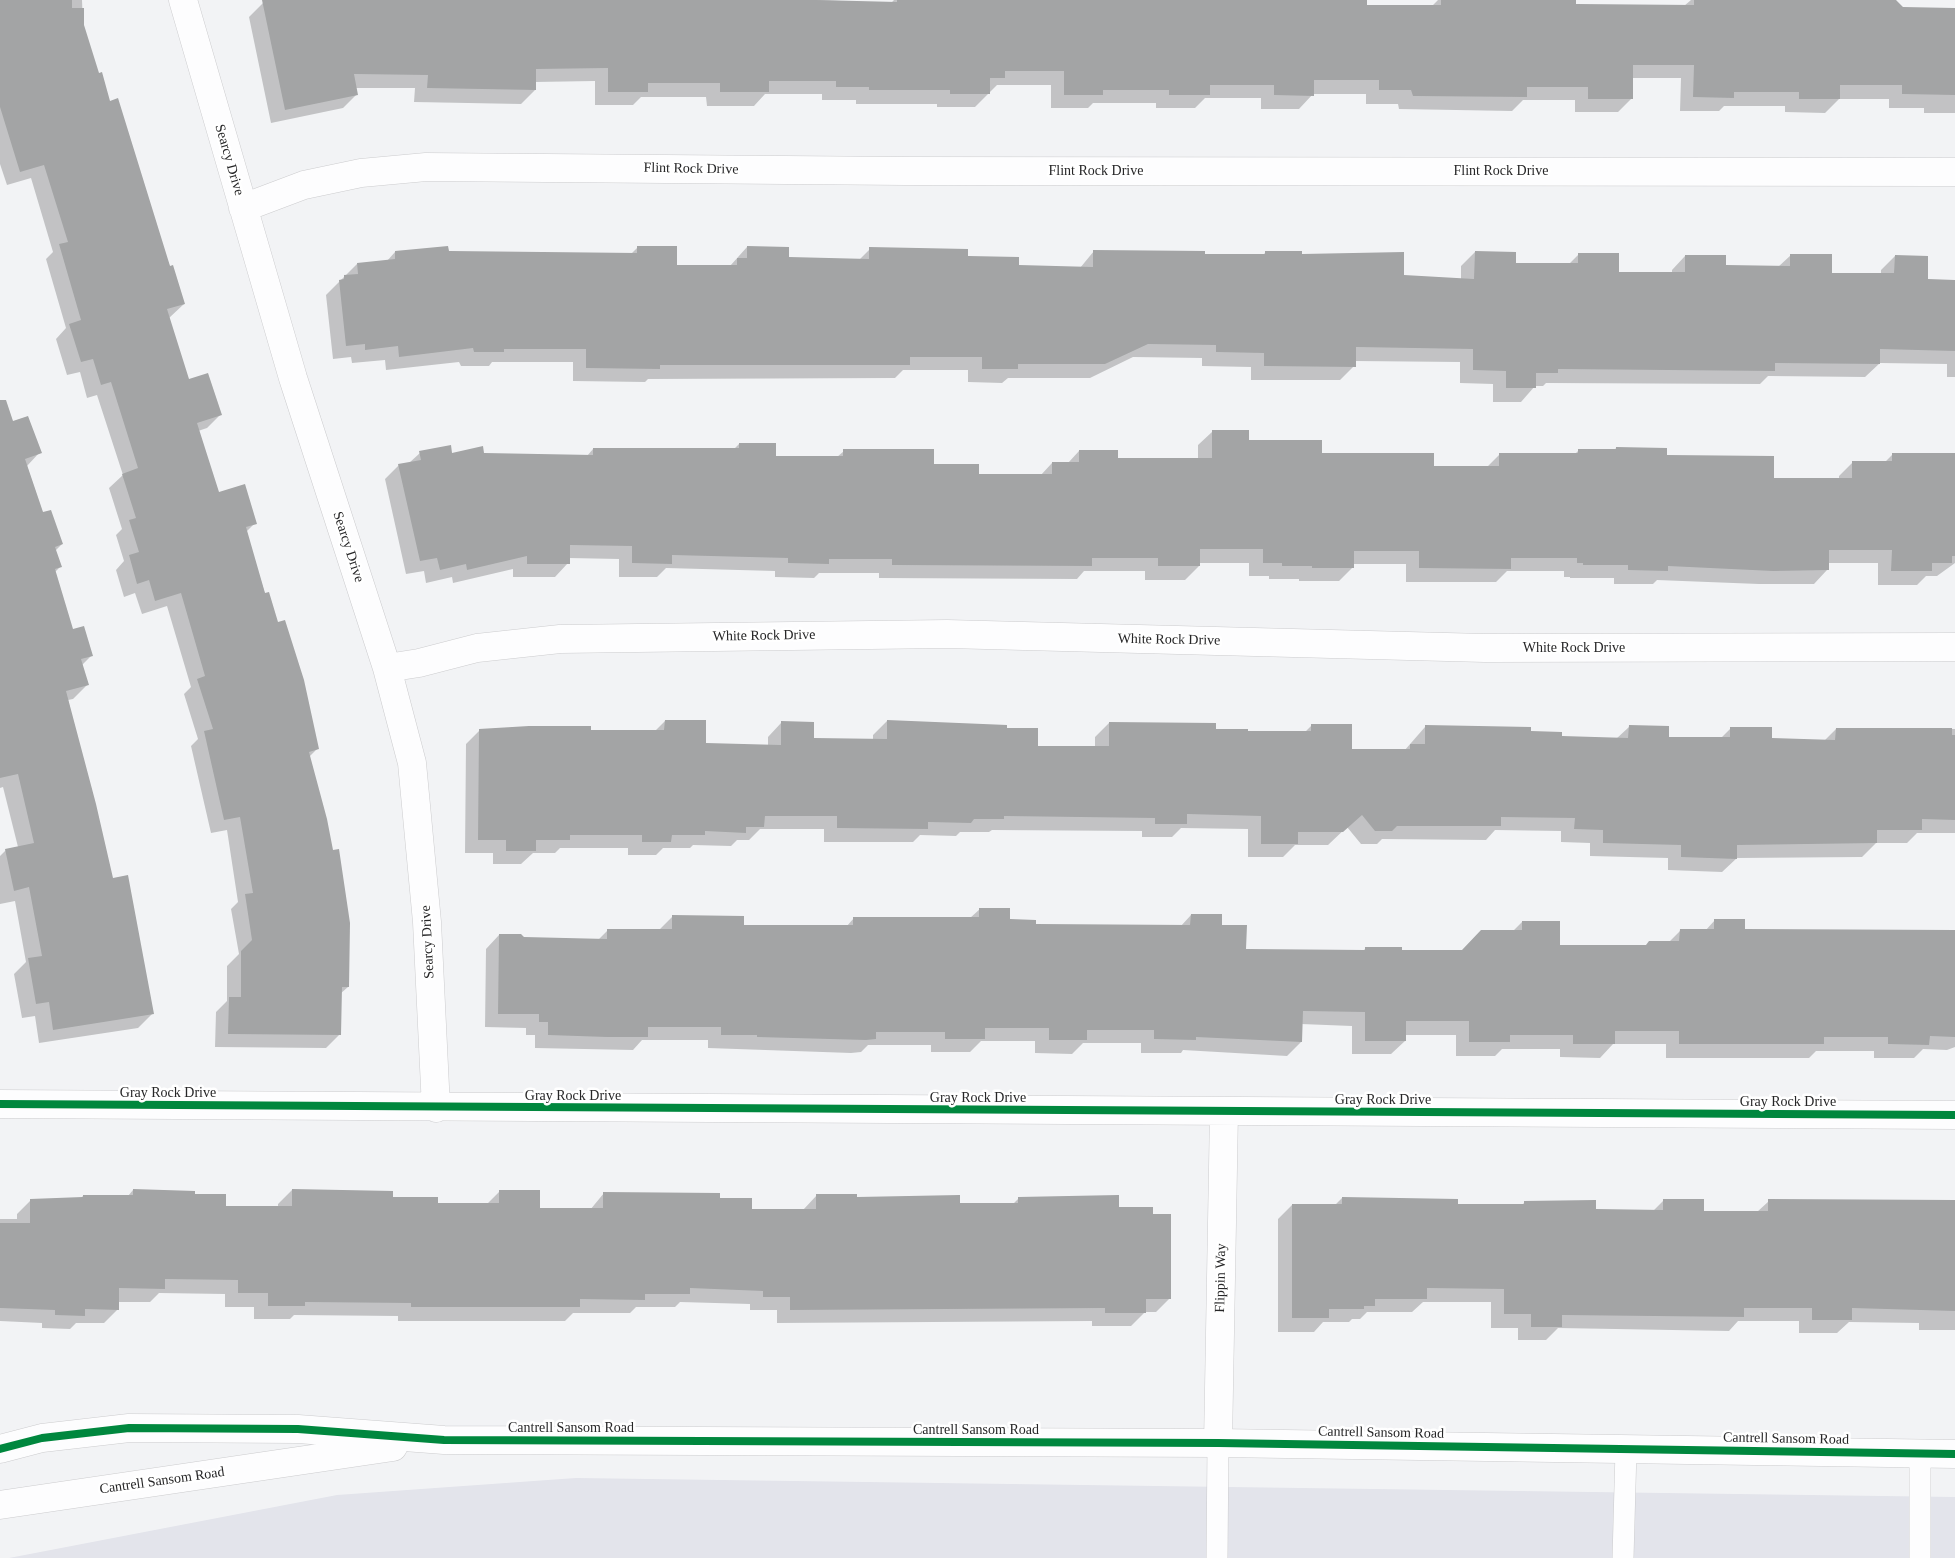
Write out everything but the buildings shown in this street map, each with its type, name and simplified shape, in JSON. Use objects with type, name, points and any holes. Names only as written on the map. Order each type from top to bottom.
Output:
[{"type":"street","name":"Searcy Drive","points":[[183,0],[293,378],[387,668],[412,763],[428,922],[436,1108]]},
{"type":"street","name":"Flint Rock Drive","points":[[244,208],[304,185],[362,173],[426,167],[905,171],[1955,172]]},
{"type":"street","name":"White Rock Drive","points":[[387,668],[419,663],[477,648],[560,639],[947,634],[1485,648],[1955,647]]},
{"type":"street","name":"Gray Rock Drive","points":[[0,1104],[436,1108],[1955,1115]]},
{"type":"street","name":"Flippin Way","points":[[1218,1443],[1224,1112]]},
{"type":"street","name":"Cantrell Sansom Road","points":[[0,1449],[42,1438],[129,1428],[298,1429],[444,1440],[1218,1443],[1955,1454]]},
{"type":"street","name":"Cantrell Sansom Road","points":[[0,1505],[444,1440]]},
{"type":"lane","points":[[1217,1558],[1218,1443]]},
{"type":"lane","points":[[1622,1558],[1626,1450]]},
{"type":"lane","points":[[1920,1454],[1920,1558]]},
{"type":"shaded area","points":[[576,1478],[1955,1497],[1955,1558],[9,1558],[337,1495]]},
{"type":"cycle path","points":[[0,1104],[1955,1115]]},
{"type":"cycle path","points":[[0,1449],[42,1438],[129,1428],[298,1429],[444,1440],[1218,1443],[1955,1454]]}]
